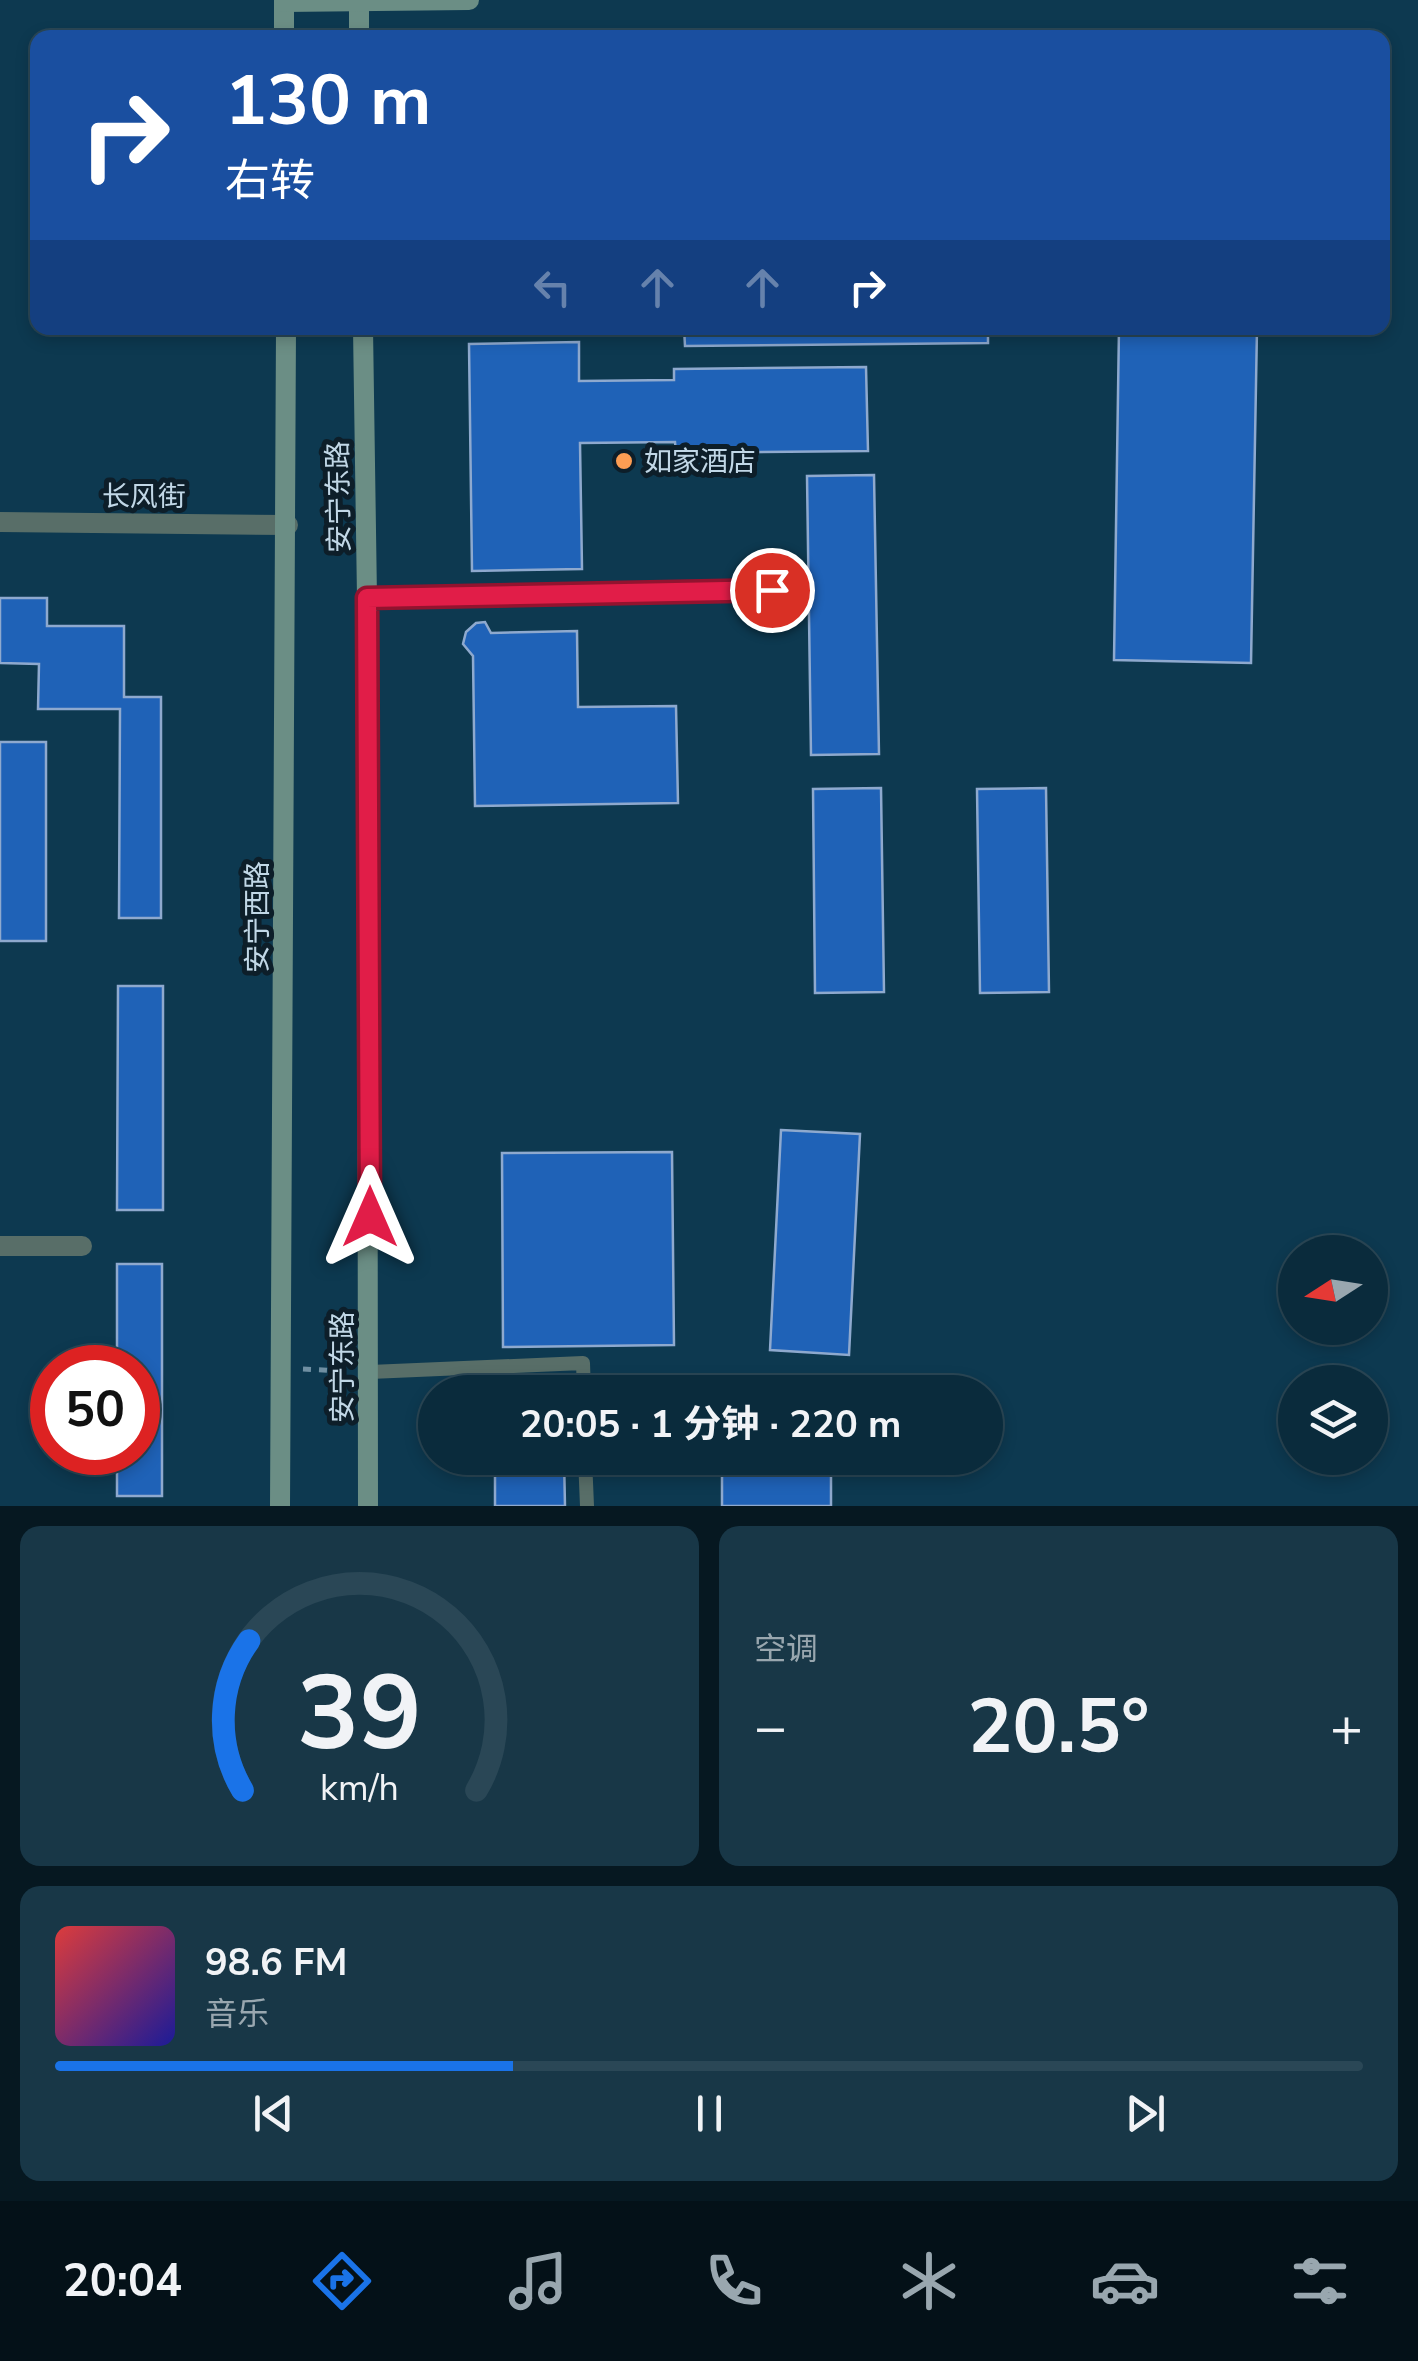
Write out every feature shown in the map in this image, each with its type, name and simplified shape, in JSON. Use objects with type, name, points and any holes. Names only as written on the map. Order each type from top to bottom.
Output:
[{"type":"main road","points":[[284,30],[284,1],[469,0]]},
{"type":"main road","points":[[359,1],[359,30]]},
{"type":"main road","name":"安宁西路","points":[[280,1506],[286,335]]},
{"type":"main road","name":"安宁东路","points":[[363,335],[368,1506]]},
{"type":"street","name":"长风街","points":[[0,522],[288,525]]},
{"type":"street","points":[[0,1246],[82,1246]]},
{"type":"lane","points":[[367,598],[772,590]]},
{"type":"lane","points":[[370,1372],[583,1364],[583,1375]]},
{"type":"lane","points":[[586,1475],[587,1506]]},
{"type":"path","points":[[281,1368],[370,1372]]},
{"type":"building","points":[[684,335],[988,335],[988,343],[685,346]]},
{"type":"building","points":[[1119,335],[1257,335],[1251,663],[1114,660]]},
{"type":"building","points":[[579,342],[579,381],[674,380],[674,369],[866,367],[868,451],[676,453],[675,442],[580,443],[582,569],[472,571],[469,344]]},
{"type":"building","points":[[874,475],[879,754],[811,755],[807,476]]},
{"type":"building","points":[[0,598],[47,598],[47,626],[124,626],[124,697],[161,697],[161,918],[119,918],[120,709],[38,709],[39,664],[0,663]]},
{"type":"building","points":[[485,622],[491,633],[577,631],[578,707],[676,706],[678,803],[475,806],[473,656],[463,644],[466,632],[476,623]]},
{"type":"building","points":[[0,742],[46,742],[46,941],[0,941]]},
{"type":"building","points":[[881,788],[884,992],[815,993],[813,789]]},
{"type":"building","points":[[1046,788],[1049,992],[980,993],[977,789]]},
{"type":"building","points":[[118,986],[163,986],[163,1210],[117,1210]]},
{"type":"building","points":[[781,1130],[860,1134],[849,1355],[770,1350]]},
{"type":"building","points":[[672,1152],[674,1345],[503,1347],[502,1153]]},
{"type":"building","points":[[117,1264],[162,1264],[162,1496],[117,1496],[117,1475],[160,1475],[160,1345],[117,1345]]},
{"type":"building","points":[[495,1475],[564,1475],[565,1506],[495,1506]]},
{"type":"building","points":[[722,1475],[831,1475],[831,1506],[722,1506]]},
{"type":"place","name":"如家酒店","points":[[624,461]]},
{"type":"route","points":[[370,1217],[367,598],[772,590]]}]
